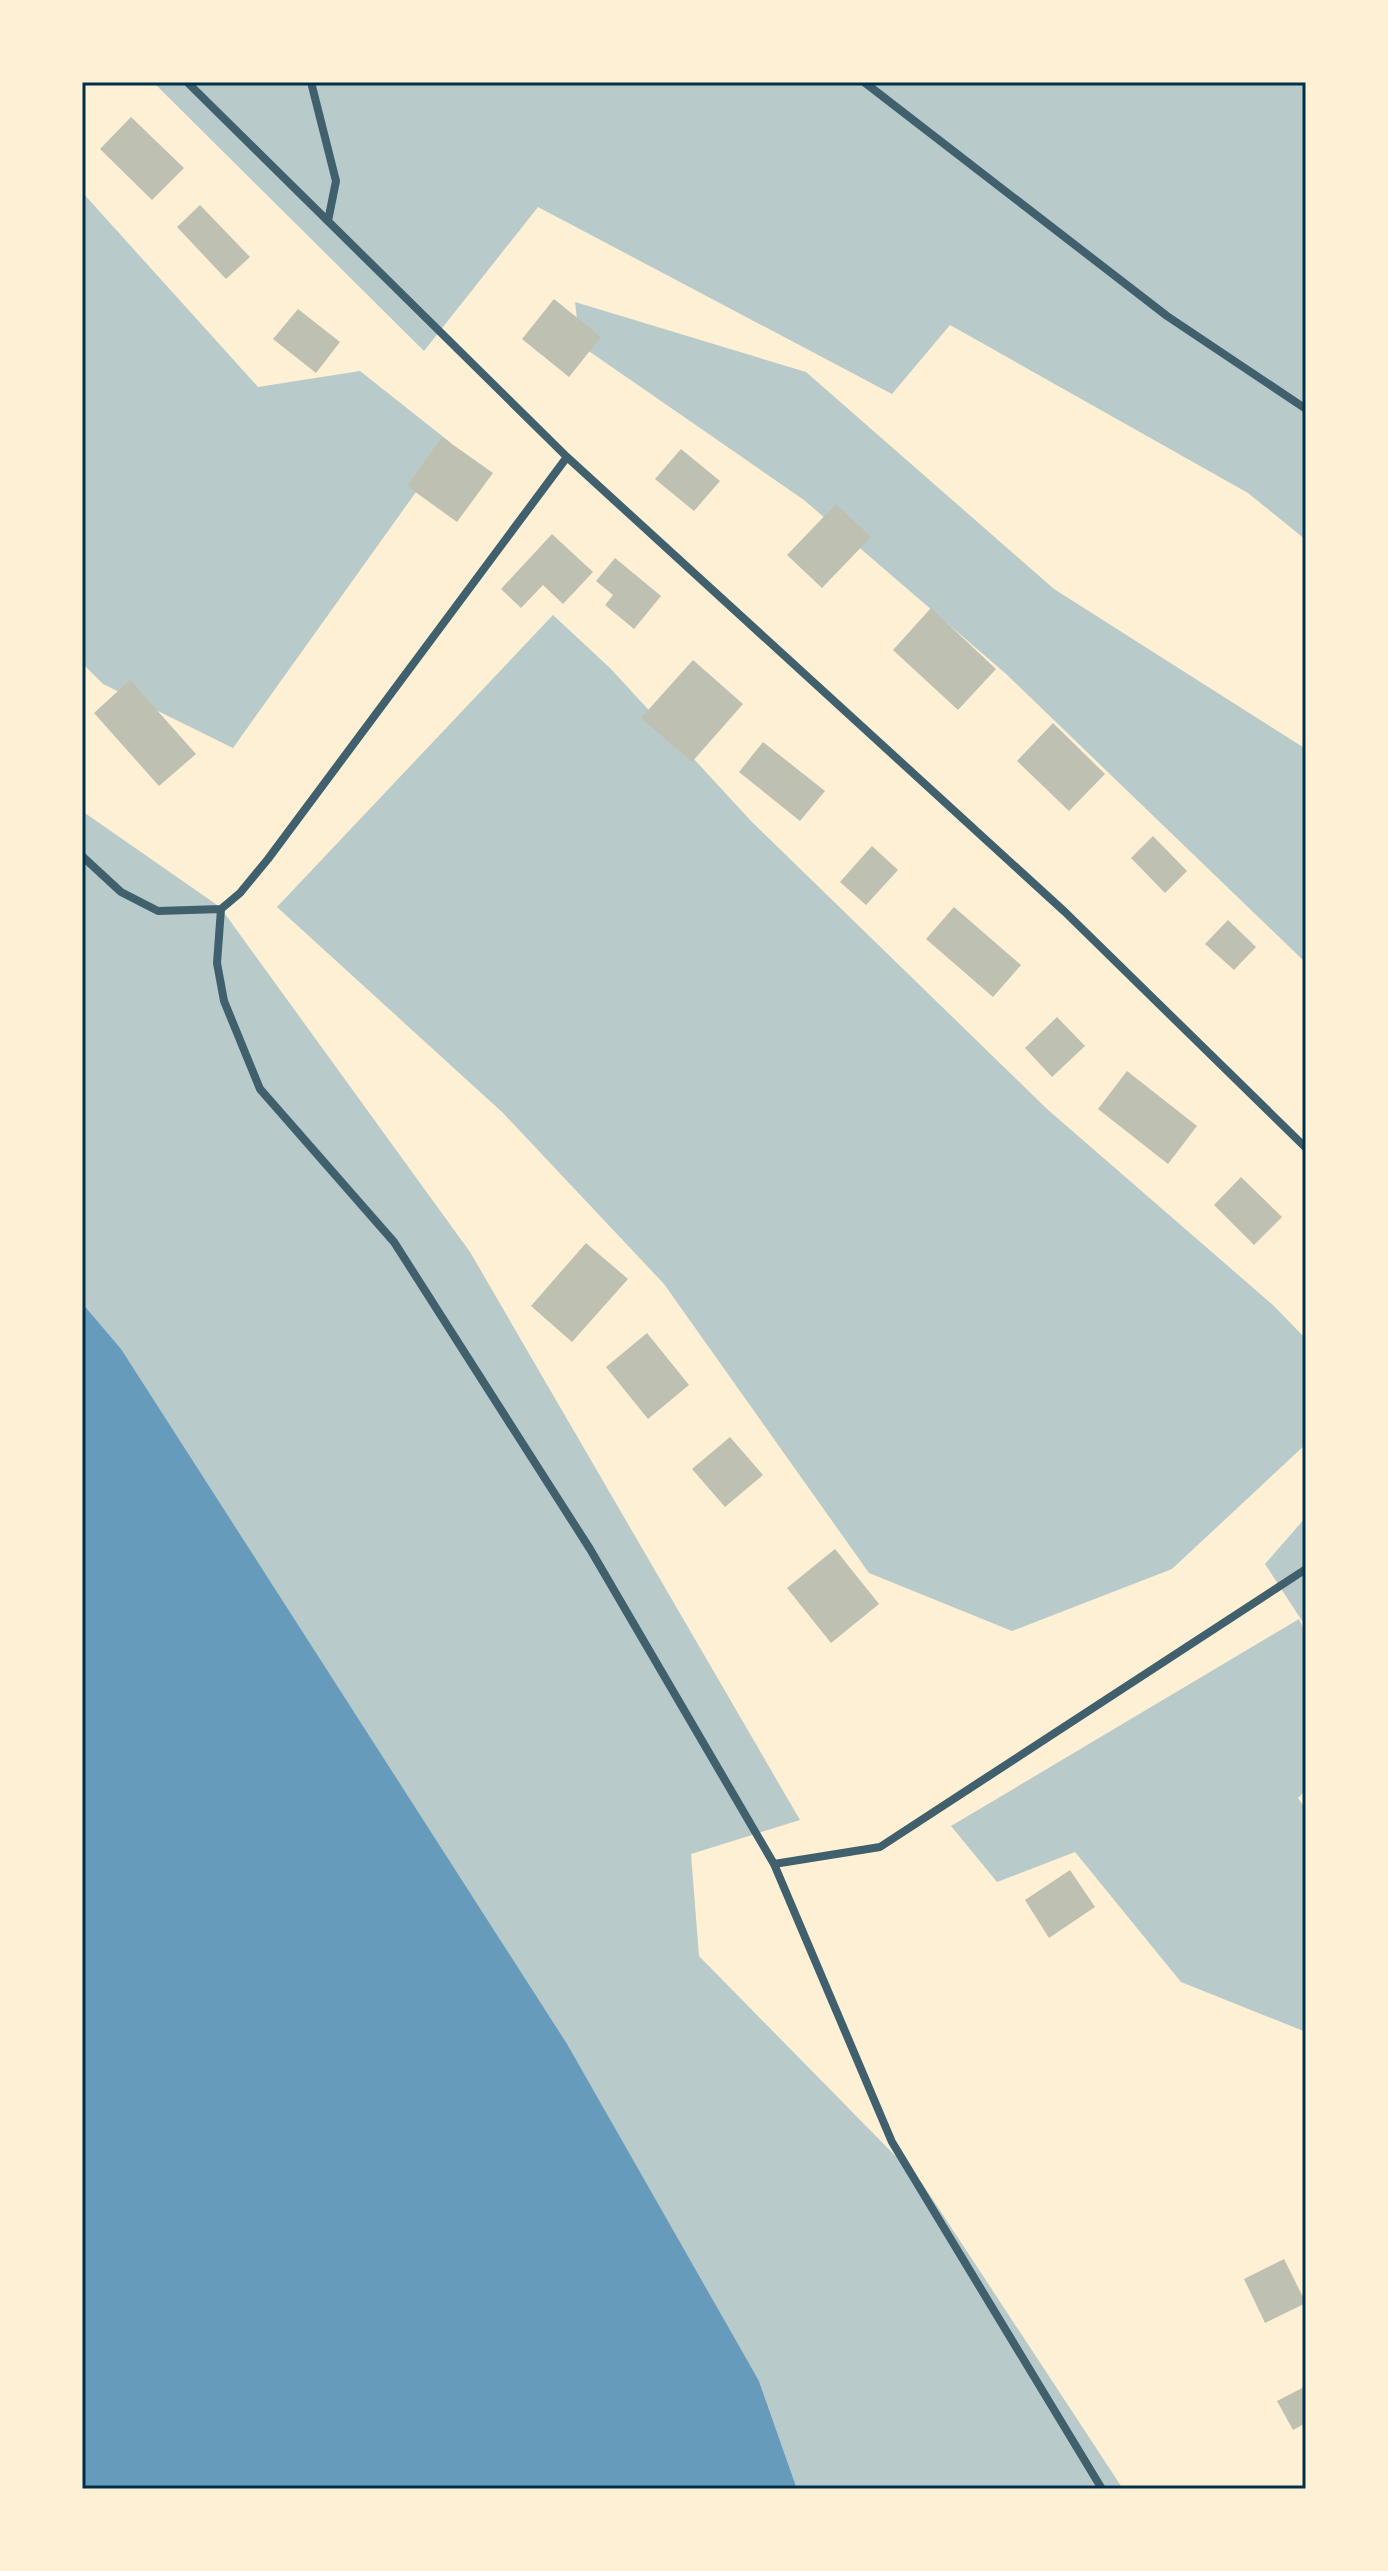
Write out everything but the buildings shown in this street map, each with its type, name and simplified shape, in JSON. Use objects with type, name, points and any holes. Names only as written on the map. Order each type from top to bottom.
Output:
[{"type":"street","points":[[187,82],[567,457],[1065,912],[1306,1148]]},
{"type":"street","points":[[311,82],[336,181],[328,221]]},
{"type":"street","points":[[864,82],[1167,316],[1306,409]]},
{"type":"street","points":[[82,856],[121,892],[158,911],[221,909],[240,893],[268,859],[567,457]]},
{"type":"street","points":[[221,909],[217,963],[224,1001],[260,1089],[394,1242],[590,1549],[774,1864],[892,2142],[1102,2489]]},
{"type":"street","points":[[774,1864],[880,1847],[1306,1569]]},
{"type":"shaded area","points":[[153,82],[1306,82],[1306,540],[1248,493],[950,325],[892,394],[538,207],[424,351]]},
{"type":"shaded area","points":[[82,192],[258,387],[360,371],[451,443],[233,748],[103,684],[82,663]]},
{"type":"shaded area","points":[[575,302],[806,372],[1054,589],[1306,749],[1306,963],[1005,673],[804,500],[580,345]]},
{"type":"shaded area","points":[[553,615],[610,668],[751,821],[1047,1109],[1274,1306],[1306,1339],[1306,1444],[1172,1569],[1012,1631],[869,1573],[664,1284],[502,1112],[277,907]]},
{"type":"shaded area","points":[[82,811],[220,907],[470,1252],[800,1820],[691,1854],[699,1956],[922,2183],[1123,2489],[797,2489],[759,2381],[121,1350],[82,1303]]},
{"type":"shaded area","points":[[1306,1517],[1306,1627],[1265,1564]]},
{"type":"shaded area","points":[[1299,1619],[1306,1634],[1306,1790],[1298,1798],[1306,1810],[1306,2032],[1181,1982],[1075,1852],[997,1882],[951,1826]]},
{"type":"water","points":[[82,1303],[121,1349],[567,2044],[759,2381],[797,2489],[82,2489]]}]
